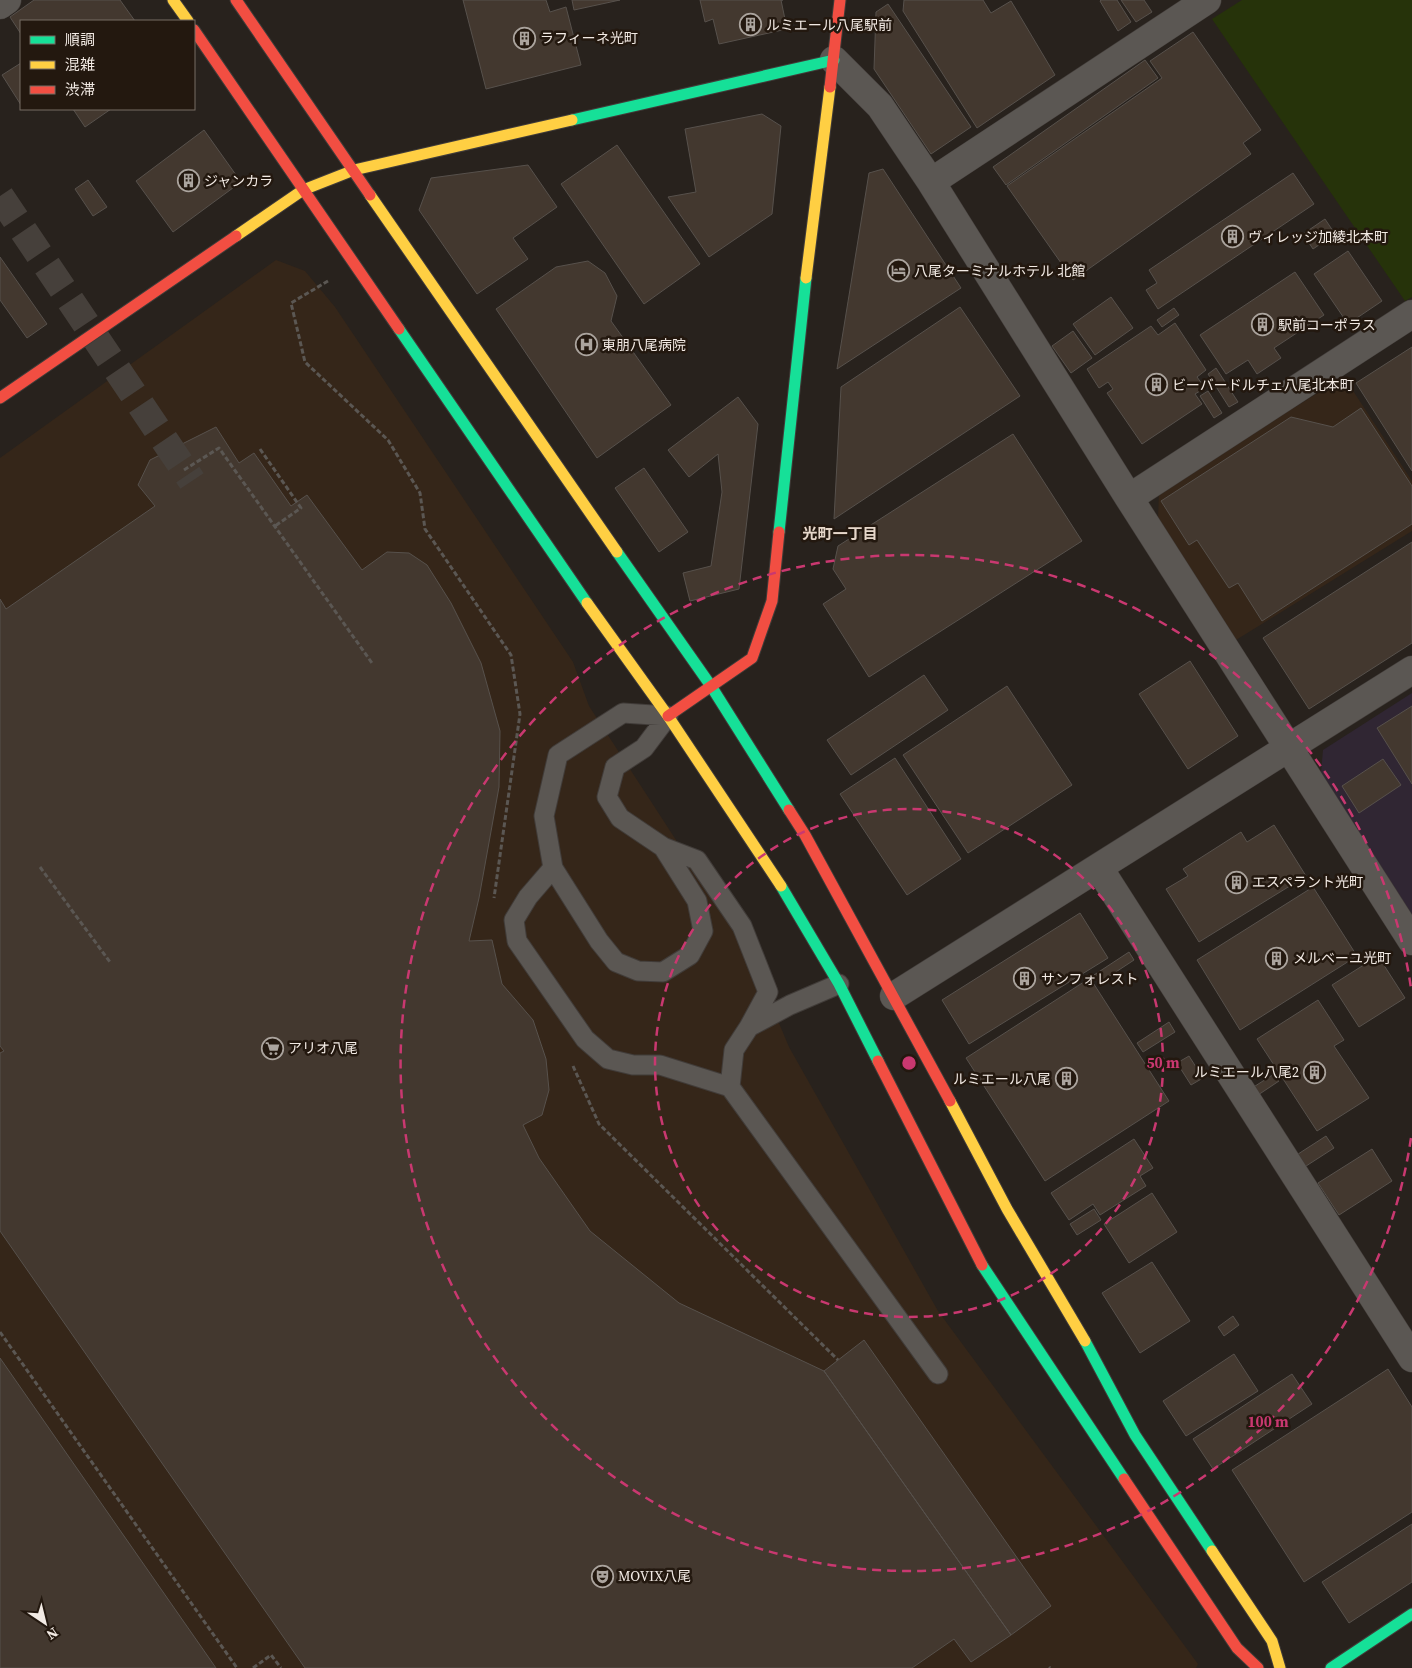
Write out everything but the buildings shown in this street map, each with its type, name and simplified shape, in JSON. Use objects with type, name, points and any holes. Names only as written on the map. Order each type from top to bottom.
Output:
[{"type":"street","points":[[0,5],[7,0]]},
{"type":"street","points":[[173,0],[187,20]]},
{"type":"street","points":[[236,0],[711,686],[805,835],[894,996],[1007,1209],[1074,1321],[1135,1435],[1272,1641],[1280,1668]]},
{"type":"street","points":[[668,716],[752,658],[772,601],[806,276],[840,0]]},
{"type":"street","points":[[931,182],[1207,0]]},
{"type":"street","points":[[195,31],[574,585],[668,716],[790,900],[839,984],[986,1272],[1237,1648],[1258,1668]]},
{"type":"street","points":[[0,398],[303,190],[354,170],[834,60]]},
{"type":"street","points":[[834,60],[880,106],[931,182],[1128,498],[1412,941]]},
{"type":"street","points":[[1128,498],[1412,314]]},
{"type":"street","points":[[894,996],[1412,670]]},
{"type":"street","points":[[1098,868],[1412,1358]]},
{"type":"street","points":[[1331,1668],[1412,1614]]},
{"type":"lane","points":[[663,847],[697,901],[703,931],[690,955],[663,972],[638,971],[616,962],[599,941],[553,868],[544,816],[558,755],[623,713],[668,716]]},
{"type":"lane","points":[[668,716],[644,748],[615,768],[607,797],[620,818],[663,847],[697,860],[742,926],[768,992],[750,1027],[734,1050],[730,1087]]},
{"type":"lane","points":[[553,868],[528,897],[514,920],[516,942],[585,1038],[608,1059],[633,1064],[660,1066],[730,1087],[938,1374]]},
{"type":"lane","points":[[750,1027],[790,1005],[839,984]]},
{"type":"path","points":[[184,470],[219,448],[372,663]]},
{"type":"path","points":[[260,449],[301,508],[275,526]]},
{"type":"path","points":[[40,867],[110,962]]},
{"type":"path","points":[[0,1332],[237,1668]]},
{"type":"path","points":[[253,1668],[272,1655],[280,1668]]},
{"type":"shaded area","name":"アリオ八尾","points":[[276,260],[305,271],[335,307],[573,662],[589,706],[750,954],[789,1047],[938,1311],[1198,1664],[1196,1668],[0,1668],[0,458]]},
{"type":"shaded area","points":[[1344,377],[1412,481],[1412,531],[1236,640],[1158,520],[1159,490]]},
{"type":"shaded area","points":[[1412,693],[1412,916],[1321,773],[1323,750]]},
{"type":"green space","points":[[1242,0],[1412,0],[1412,297],[1405,301],[1212,19]]},
{"type":"tunnel","points":[[0,196],[192,481]]},
{"type":"traffic: fast","points":[[572,120],[834,60]]},
{"type":"traffic: fast","points":[[779,532],[806,278]]},
{"type":"traffic: fast","points":[[399,329],[587,603]]},
{"type":"traffic: fast","points":[[617,552],[711,686],[789,810]]},
{"type":"traffic: fast","points":[[781,886],[839,984],[878,1061]]},
{"type":"traffic: fast","points":[[982,1265],[1124,1479]]},
{"type":"traffic: fast","points":[[1085,1341],[1135,1435],[1212,1551]]},
{"type":"traffic: fast","points":[[1331,1668],[1412,1614]]},
{"type":"traffic: slow","points":[[173,0],[187,20]]},
{"type":"traffic: slow","points":[[806,278],[830,87]]},
{"type":"traffic: slow","points":[[236,236],[303,190],[354,170],[572,120]]},
{"type":"traffic: slow","points":[[370,195],[617,552]]},
{"type":"traffic: slow","points":[[587,603],[668,716],[781,886]]},
{"type":"traffic: slow","points":[[950,1101],[1007,1209],[1085,1341]]},
{"type":"traffic: slow","points":[[1212,1551],[1272,1641],[1280,1668]]},
{"type":"traffic: jam","points":[[236,0],[370,195]]},
{"type":"traffic: jam","points":[[830,87],[840,0]]},
{"type":"traffic: jam","points":[[195,31],[399,329]]},
{"type":"traffic: jam","points":[[0,398],[236,236]]},
{"type":"traffic: jam","points":[[668,716],[752,658],[772,601],[779,532]]},
{"type":"traffic: jam","points":[[789,810],[805,835],[950,1101]]},
{"type":"traffic: jam","points":[[878,1061],[982,1265]]},
{"type":"traffic: jam","points":[[1124,1479],[1237,1648],[1258,1668]]},
{"type":"place","name":"ルミエール八尾駅前","points":[[750,25]]},
{"type":"place","name":"ラフィーネ光町","points":[[524,38]]},
{"type":"place","name":"ジャンカラ","points":[[188,181]]},
{"type":"place","name":"ヴィレッジ加綾北本町","points":[[1232,237]]},
{"type":"place","name":"八尾ターミナルホテル 北館","points":[[898,271]]},
{"type":"place","name":"駅前コーポラス","points":[[1262,325]]},
{"type":"place","name":"東朋八尾病院","points":[[586,345]]},
{"type":"place","name":"ビーバードルチェ八尾北本町","points":[[1156,385]]},
{"type":"place","name":"エスペラント光町","points":[[1236,882]]},
{"type":"place","name":"メルベーユ光町","points":[[1277,958]]},
{"type":"place","name":"サンフォレスト","points":[[1025,979]]},
{"type":"place","name":"アリオ八尾","points":[[272,1048]]},
{"type":"place","name":"ルミエール八尾2","points":[[1315,1072]]},
{"type":"place","name":"ルミエール八尾","points":[[1067,1079]]},
{"type":"place","name":"MOVIX八尾","points":[[602,1576]]},
{"type":"district","name":"光町一丁目","points":[[840,534]]}]
